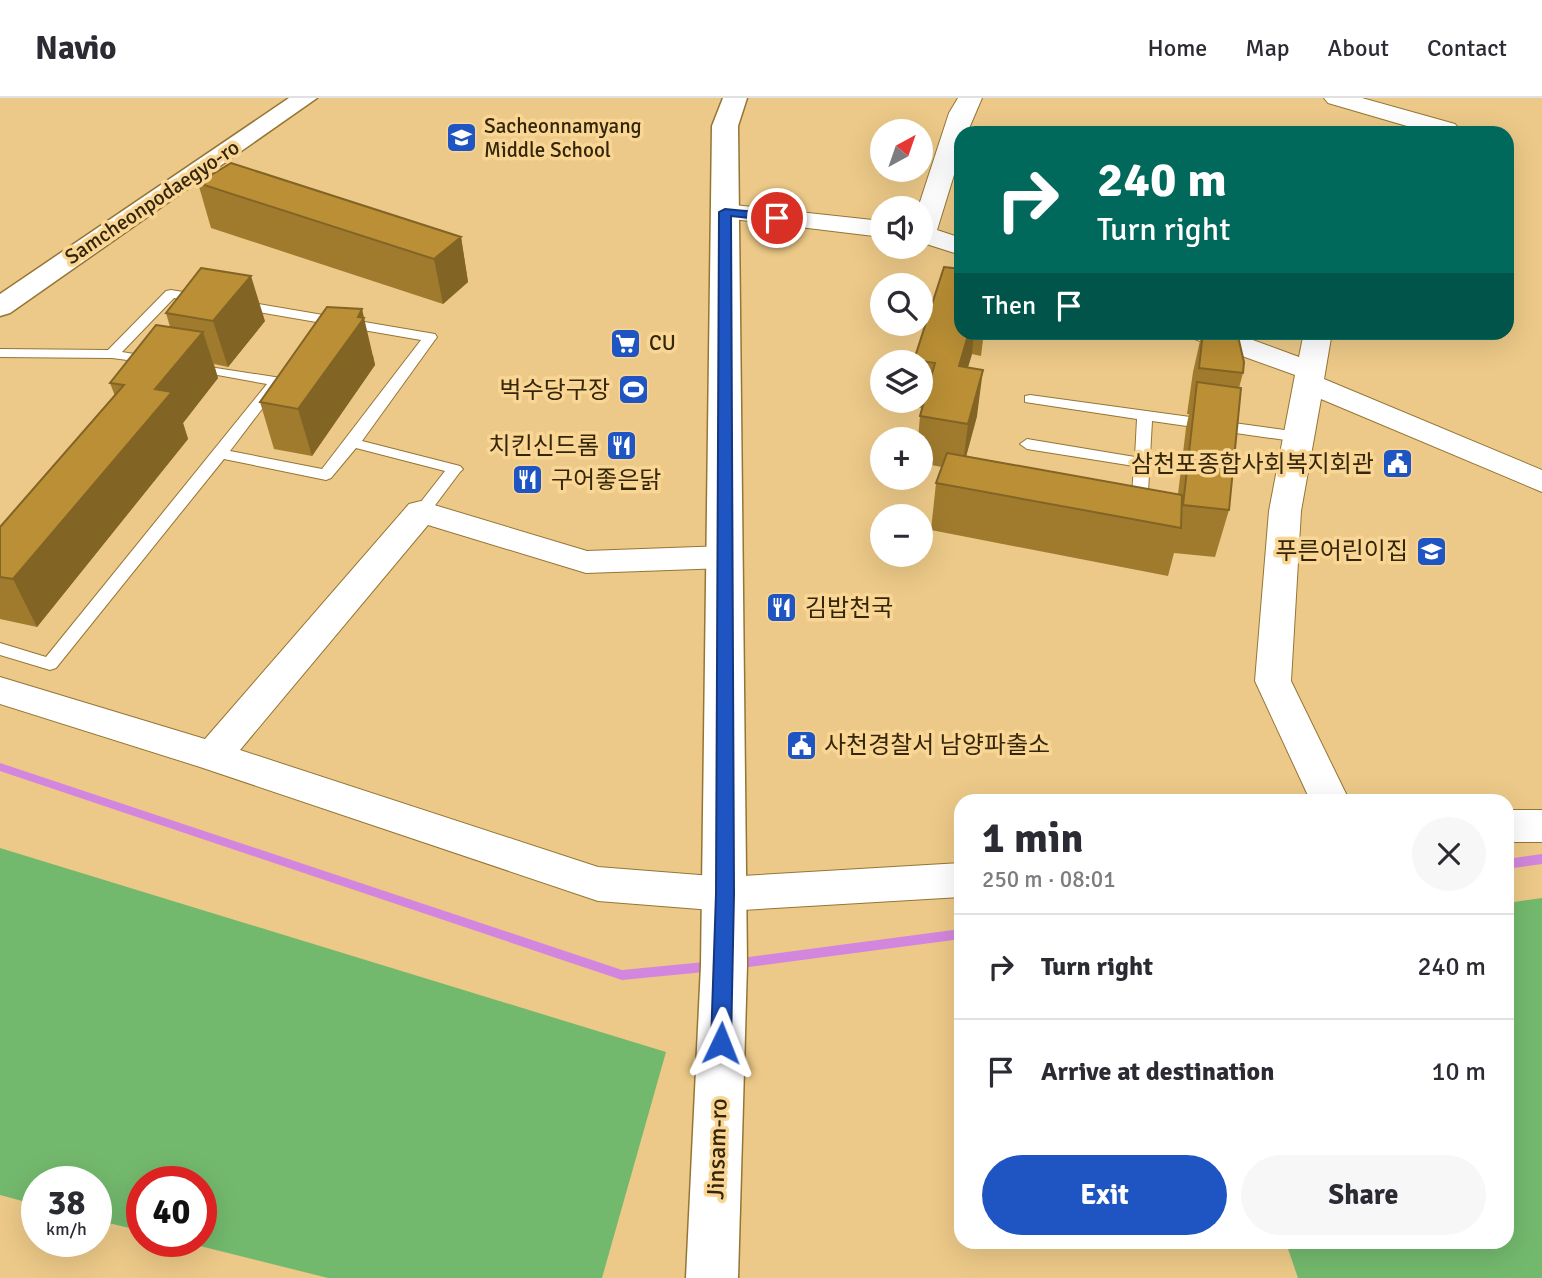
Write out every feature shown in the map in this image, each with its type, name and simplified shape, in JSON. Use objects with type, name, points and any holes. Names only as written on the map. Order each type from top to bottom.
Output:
[{"type":"street","name":"Samcheonpodaegyo-ro","points":[[0,307],[305,98]]},
{"type":"street","name":"Jinsam-ro","points":[[712,1278],[725,894],[725,127],[735,98]]},
{"type":"street","points":[[957,126],[970,98]]},
{"type":"street","points":[[1336,98],[1436,126]]},
{"type":"street","points":[[933,199],[954,135]]},
{"type":"street","points":[[725,212],[870,228]]},
{"type":"street","points":[[933,237],[954,244]]},
{"type":"street","points":[[1221,340],[1310,377],[1542,482]]},
{"type":"street","points":[[1317,340],[1285,511],[1273,681],[1327,794]]},
{"type":"street","points":[[213,756],[421,512],[586,562],[725,557]]},
{"type":"street","points":[[0,690],[213,756],[598,884],[725,894],[954,880]]},
{"type":"street","points":[[1514,826],[1542,826]]},
{"type":"lane","points":[[111,354],[171,294],[430,337],[353,443],[326,475],[220,454]]},
{"type":"lane","points":[[0,353],[111,354],[165,366],[276,380],[220,454],[50,664],[0,649]]},
{"type":"lane","points":[[1030,399],[1299,437]]},
{"type":"lane","points":[[1124,515],[1138,517],[1145,415]]},
{"type":"lane","points":[[353,443],[455,469],[421,512]]},
{"type":"lane","points":[[1027,444],[1142,463]]},
{"type":"green space","points":[[0,848],[666,1052],[602,1278],[328,1278],[217,1250],[217,1166],[126,1166],[126,1227],[112,1224],[112,1166],[21,1166],[21,1201],[0,1195]]},
{"type":"green space","points":[[1542,898],[1542,1278],[1298,1278],[1288,1249],[1514,1249],[1514,902]]},
{"type":"building","points":[[231,163],[461,237],[434,259],[198,183]]},
{"type":"building","points":[[944,267],[954,268],[954,340],[967,340],[959,366],[983,370],[968,424],[920,416],[921,413],[933,413],[933,350],[917,350],[922,336],[933,336],[933,301]]},
{"type":"building","points":[[201,268],[251,276],[213,321],[166,313]]},
{"type":"building","points":[[327,307],[362,309],[358,317],[364,318],[298,409],[260,402]]},
{"type":"building","points":[[156,325],[203,332],[155,389],[172,392],[13,579],[0,577],[0,527],[124,385],[110,383]]},
{"type":"building","points":[[1202,340],[1239,340],[1244,362],[1243,373],[1199,368]]},
{"type":"building","points":[[1197,382],[1241,388],[1229,510],[1183,505]]},
{"type":"building","points":[[947,453],[1182,495],[1181,528],[936,483]]},
{"type":"waterway","points":[[0,767],[622,975],[715,966]]},
{"type":"waterway","points":[[1514,863],[1542,859]]},
{"type":"waterway","points":[[734,964],[954,935]]},
{"type":"place","name":"Sacheonnamyang Middle School","points":[[461,138]]},
{"type":"place","name":"CU","points":[[626,343]]},
{"type":"place","name":"벅수당구장","points":[[633,390]]},
{"type":"place","name":"치킨신드롬","points":[[622,446]]},
{"type":"place","name":"삼천포종합사회복지회관","points":[[1397,464]]},
{"type":"place","name":"구어좋은닭","points":[[528,480]]},
{"type":"place","name":"푸른어린이집","points":[[1431,551]]},
{"type":"place","name":"김밥천국","points":[[782,608]]},
{"type":"place","name":"사천경찰서 남양파출소","points":[[801,745]]},
{"type":"route","points":[[721,1043],[725,894],[725,212],[777,218]]}]
